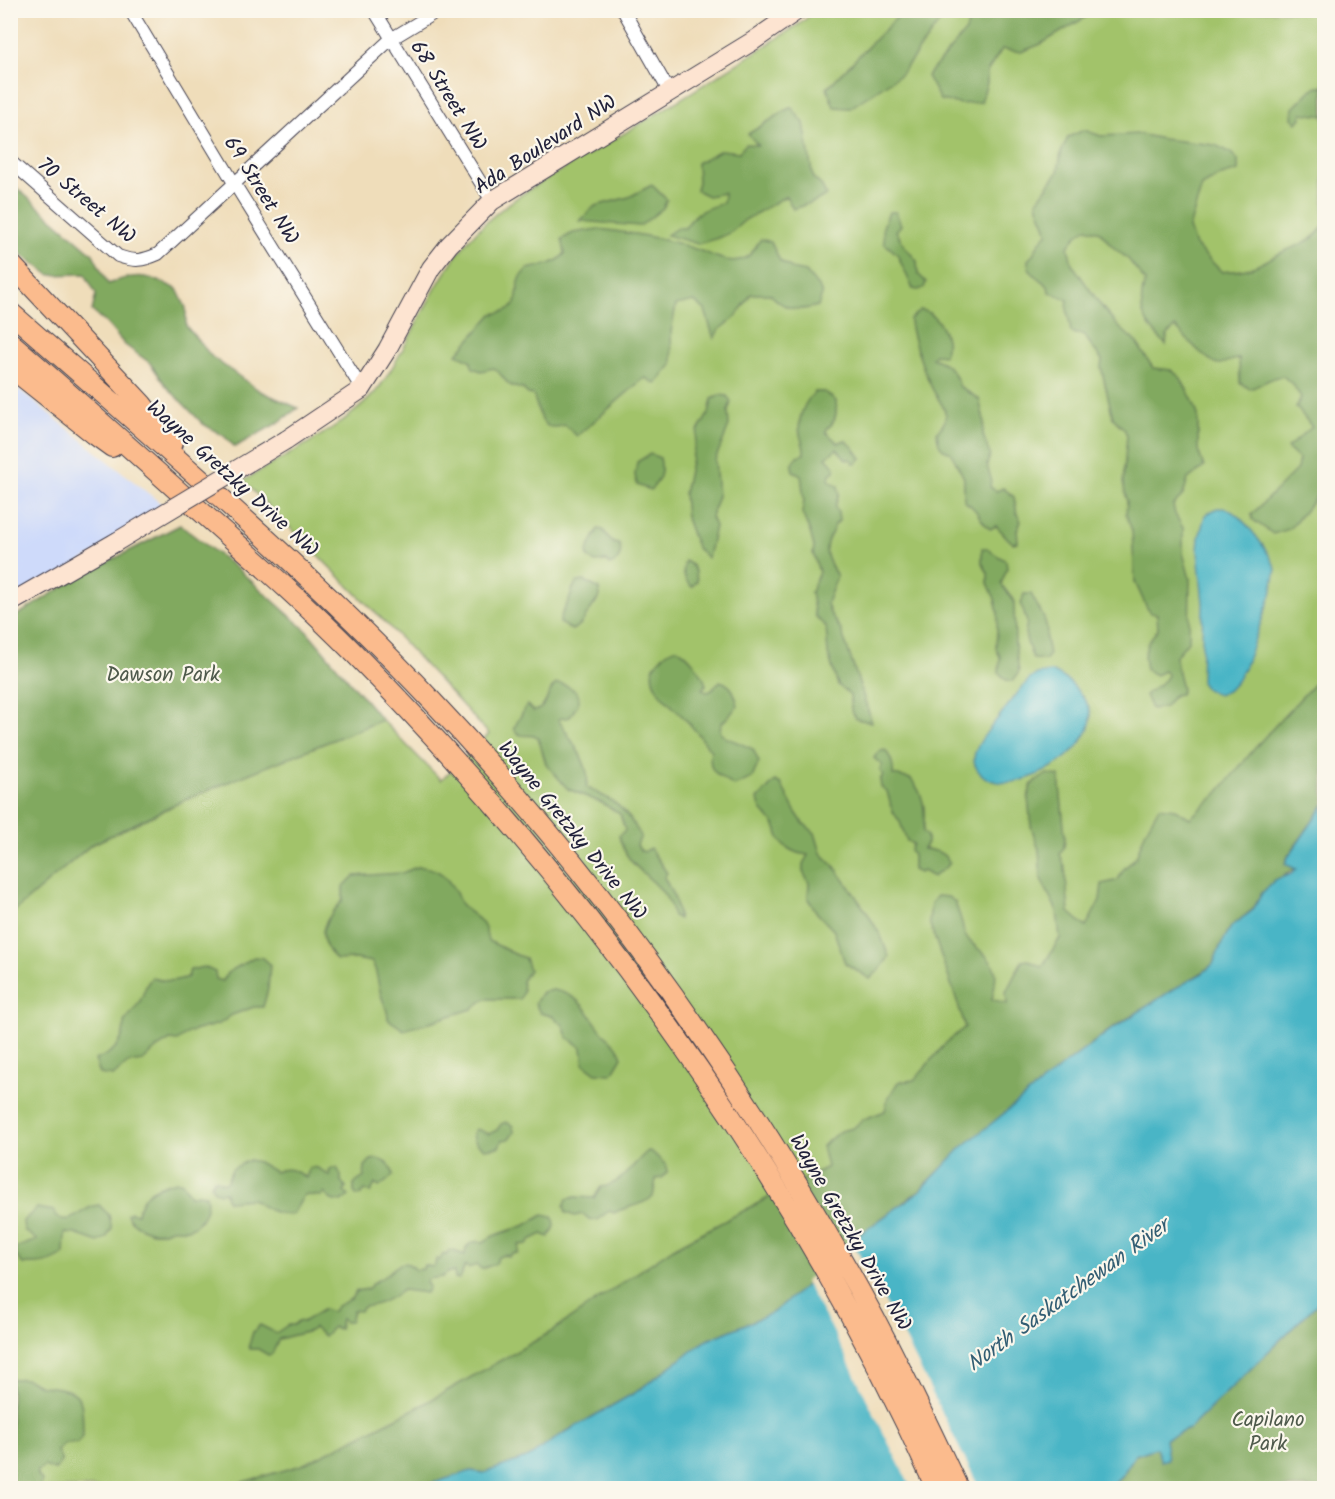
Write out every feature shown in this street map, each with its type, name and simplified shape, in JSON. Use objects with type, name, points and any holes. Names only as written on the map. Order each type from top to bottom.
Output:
[{"type":"main road","points":[[10,263],[142,404],[197,477]]},
{"type":"main road","name":"Wayne Gretzky Drive NW","points":[[10,312],[281,552],[357,625],[434,702],[568,857],[630,936],[734,1082],[764,1129],[855,1284],[911,1389],[958,1488]]},
{"type":"main road","name":"Wayne Gretzky Drive NW","points":[[10,342],[264,568],[337,637],[483,790],[552,873],[682,1044],[749,1143],[849,1313],[936,1488]]},
{"type":"main road","points":[[10,367],[94,435],[178,491]]},
{"type":"street","name":"69 Street NW","points":[[130,10],[234,183],[362,388]]},
{"type":"street","name":"68 Street NW","points":[[374,10],[492,201]]},
{"type":"street","points":[[234,183],[391,39],[439,10]]},
{"type":"street","points":[[623,10],[669,91]]},
{"type":"street","name":"Ada Boulevard NW","points":[[10,603],[286,440],[362,388],[387,350],[431,268],[449,245],[492,201],[753,41],[798,10]]},
{"type":"street","name":"70 Street NW","points":[[10,161],[118,256],[142,262],[158,254],[234,183]]},
{"type":"shaded area","points":[[10,382],[169,510],[10,603]]},
{"type":"green space","points":[[972,10],[1096,11],[1041,44],[1021,52],[1002,49],[987,72],[987,83],[981,102],[961,104],[940,100],[927,76],[966,31]]},
{"type":"green space","points":[[815,11],[1324,11],[1324,805],[1288,857],[1231,927],[1213,963],[1112,1028],[961,1148],[919,1190],[864,1232],[771,1313],[705,1340],[529,1457],[484,1473],[470,1470],[411,1488],[11,1488],[10,914],[91,845],[191,797],[382,720],[441,780],[489,734],[385,622],[243,481],[319,437],[371,396],[395,363],[450,264],[493,216],[541,182],[705,84],[801,23]]},
{"type":"green space","points":[[903,11],[948,11],[901,74],[850,108],[834,107],[827,88]]},
{"type":"green space","points":[[1324,85],[1324,116],[1302,113],[1297,123],[1292,118],[1293,108],[1312,89]]},
{"type":"green space","points":[[791,107],[804,123],[813,178],[822,186],[826,195],[793,209],[786,196],[745,220],[730,233],[698,244],[667,235],[677,228],[685,228],[701,211],[723,203],[724,193],[708,196],[696,190],[697,163],[721,150],[739,152],[746,144],[758,145],[748,134]]},
{"type":"green space","points":[[1084,130],[1101,136],[1139,134],[1215,145],[1230,152],[1238,160],[1238,171],[1218,177],[1202,186],[1189,228],[1195,245],[1222,272],[1243,270],[1259,264],[1307,241],[1324,225],[1324,483],[1314,500],[1289,529],[1273,534],[1252,519],[1252,514],[1297,469],[1299,459],[1287,448],[1312,427],[1296,407],[1301,397],[1292,384],[1283,376],[1250,389],[1240,383],[1239,359],[1220,364],[1215,363],[1203,355],[1175,327],[1167,336],[1166,345],[1147,323],[1141,301],[1145,281],[1129,260],[1100,232],[1087,228],[1076,236],[1068,247],[1072,264],[1102,307],[1137,343],[1153,368],[1171,370],[1180,377],[1198,415],[1198,450],[1204,467],[1188,479],[1183,495],[1173,505],[1183,528],[1183,553],[1190,579],[1189,640],[1176,656],[1182,689],[1180,694],[1174,695],[1165,707],[1151,709],[1145,695],[1165,680],[1168,675],[1164,671],[1156,675],[1146,670],[1144,656],[1148,642],[1158,629],[1157,614],[1151,613],[1147,608],[1135,582],[1132,531],[1126,514],[1127,501],[1123,483],[1127,435],[1113,418],[1101,367],[1102,360],[1083,334],[1071,332],[1068,300],[1049,292],[1048,286],[1034,275],[1028,265],[1028,260],[1047,234],[1037,201],[1058,172],[1061,153],[1068,137]]},
{"type":"green space","points":[[11,183],[93,254],[108,284],[136,276],[151,278],[177,289],[186,308],[186,326],[212,357],[260,391],[298,408],[279,422],[235,447],[224,436],[203,424],[167,387],[150,363],[125,345],[92,311],[96,294],[85,274],[50,275],[23,256],[11,240]]},
{"type":"green space","points":[[652,185],[667,200],[663,208],[640,226],[580,221],[595,206],[629,197]]},
{"type":"green space","points":[[889,212],[896,212],[901,225],[896,231],[917,261],[918,274],[926,282],[924,288],[913,289],[897,254],[884,243],[883,227]]},
{"type":"green space","points":[[598,229],[661,239],[731,261],[746,258],[761,239],[771,242],[780,261],[795,270],[806,272],[822,295],[818,306],[798,309],[786,306],[770,294],[751,294],[736,317],[718,331],[714,339],[705,310],[694,301],[676,305],[671,332],[672,365],[656,384],[646,378],[642,380],[577,436],[565,425],[550,427],[545,424],[533,395],[509,384],[494,368],[481,371],[473,368],[470,360],[457,354],[492,314],[512,308],[517,297],[521,276],[527,269],[548,264],[562,257],[565,253],[562,239],[573,233]]},
{"type":"green space","points":[[920,310],[933,316],[945,335],[944,355],[935,354],[932,358],[950,368],[959,386],[979,399],[984,420],[983,435],[990,455],[987,465],[991,479],[990,487],[997,491],[1003,488],[1014,497],[1017,514],[1021,521],[1017,530],[1018,542],[1013,543],[996,526],[990,529],[974,508],[964,501],[964,478],[951,453],[939,443],[937,432],[946,416],[925,371],[915,343],[910,319]]},
{"type":"green space","points":[[815,392],[825,392],[836,401],[835,420],[826,432],[838,443],[845,440],[861,458],[856,464],[853,463],[837,449],[826,457],[835,467],[829,480],[838,486],[839,494],[835,507],[839,521],[826,545],[829,560],[837,576],[827,603],[830,613],[841,630],[872,722],[856,719],[851,709],[850,695],[838,685],[828,654],[826,627],[815,616],[811,592],[819,572],[810,532],[802,513],[804,500],[801,475],[793,471],[792,466],[797,456],[804,454],[799,428],[805,406]]},
{"type":"green space","points":[[720,395],[727,396],[731,402],[728,411],[729,426],[715,460],[718,496],[711,517],[715,526],[708,558],[697,548],[686,518],[684,493],[698,431],[709,413],[712,399]]},
{"type":"green space","points":[[650,454],[660,458],[661,468],[657,483],[650,490],[637,485],[635,475],[637,462]]},
{"type":"green space","name":"Dawson Park","points":[[180,525],[240,571],[307,631],[382,720],[191,797],[91,845],[11,914],[11,619],[82,575]]},
{"type":"green space","points":[[598,529],[603,530],[613,543],[619,544],[621,550],[619,557],[612,564],[609,565],[607,561],[595,562],[588,557],[587,551]]},
{"type":"green space","points":[[982,548],[987,548],[1006,561],[1007,569],[1001,584],[1014,601],[1015,644],[1019,672],[1013,681],[1006,680],[999,673],[1000,657],[996,648],[998,612],[988,583],[988,573],[982,563]]},
{"type":"green space","points":[[685,561],[692,566],[696,574],[697,581],[692,587],[684,575]]},
{"type":"green space","points":[[585,581],[599,589],[600,596],[580,625],[572,630],[560,623],[561,616],[572,589],[577,582]]},
{"type":"green space","points":[[1024,594],[1031,594],[1044,618],[1049,654],[1046,660],[1033,659],[1027,642],[1025,633],[1027,622],[1021,604]]},
{"type":"green space","points":[[677,648],[698,669],[706,685],[702,689],[706,692],[711,691],[720,681],[733,690],[738,706],[721,724],[720,731],[725,737],[753,749],[759,762],[752,778],[734,786],[719,776],[712,768],[711,751],[659,692],[652,677],[653,669],[664,655]]},
{"type":"green space","points":[[1324,673],[1324,805],[1288,856],[1285,864],[1297,868],[1276,880],[1262,893],[1253,909],[1231,927],[1213,964],[1112,1028],[1065,1064],[962,1148],[920,1190],[863,1232],[802,1289],[772,1313],[706,1341],[636,1392],[564,1433],[529,1457],[484,1473],[472,1471],[417,1488],[222,1488],[302,1465],[422,1405],[549,1333],[675,1247],[827,1167],[822,1146],[840,1131],[853,1128],[864,1119],[885,1111],[887,1100],[898,1082],[914,1080],[946,1043],[965,1027],[929,922],[931,903],[937,896],[948,897],[955,902],[965,936],[991,962],[996,973],[992,999],[1007,1004],[1006,992],[1022,961],[1028,960],[1042,967],[1060,938],[1057,911],[1041,879],[1039,850],[1031,826],[1028,798],[1031,785],[1047,774],[1059,776],[1065,837],[1064,847],[1060,854],[1065,868],[1069,912],[1086,927],[1100,900],[1102,884],[1118,880],[1123,870],[1136,857],[1146,830],[1159,807],[1175,809],[1190,818],[1217,794],[1260,742]]},
{"type":"green space","points":[[556,684],[573,689],[578,695],[578,704],[570,717],[558,719],[583,761],[586,770],[586,787],[612,801],[629,818],[641,836],[637,845],[640,850],[644,852],[650,848],[667,873],[664,877],[675,899],[679,919],[673,916],[664,894],[628,857],[619,836],[625,830],[620,814],[602,803],[568,789],[546,764],[538,737],[521,735],[516,732],[514,728],[527,705],[533,711],[538,710]]},
{"type":"green space","points":[[885,750],[892,762],[893,775],[911,779],[922,798],[923,832],[927,836],[927,843],[923,849],[939,852],[950,863],[933,877],[923,871],[919,873],[913,870],[913,856],[910,850],[913,844],[907,841],[900,822],[892,810],[887,791],[881,787],[882,765],[874,758],[878,752]]},
{"type":"green space","points":[[775,781],[781,784],[803,823],[815,833],[821,853],[836,868],[881,936],[889,957],[870,979],[845,963],[834,931],[817,913],[808,899],[809,883],[803,872],[803,864],[808,855],[794,851],[783,844],[773,822],[759,805],[758,799]]},
{"type":"green space","points":[[417,867],[435,870],[448,880],[461,904],[481,922],[488,941],[525,958],[529,970],[522,981],[523,992],[520,999],[485,999],[472,1009],[404,1030],[388,1019],[372,962],[355,959],[337,960],[329,951],[323,936],[326,922],[343,900],[343,887],[354,876],[402,873]]},
{"type":"green space","points":[[254,957],[263,958],[270,964],[268,989],[263,1007],[254,1007],[232,1015],[219,1024],[190,1032],[177,1041],[170,1040],[143,1061],[128,1063],[113,1076],[100,1074],[95,1060],[117,1046],[122,1036],[124,1022],[138,1005],[152,977],[166,981],[179,980],[188,977],[190,970],[204,967],[215,972],[216,979],[223,981],[227,973]]},
{"type":"green space","points":[[553,990],[578,1001],[617,1047],[622,1057],[612,1074],[596,1073],[584,1064],[582,1048],[567,1037],[563,1025],[552,1016],[540,1013],[535,1003],[542,992]]},
{"type":"green space","points":[[506,1122],[513,1126],[514,1133],[508,1139],[502,1140],[499,1147],[485,1149],[474,1140],[473,1134],[477,1129],[489,1134]]},
{"type":"green space","points":[[648,1151],[666,1165],[667,1172],[662,1178],[656,1179],[653,1197],[614,1213],[609,1211],[597,1220],[589,1219],[583,1214],[575,1216],[566,1213],[564,1206],[567,1199],[594,1198],[601,1187],[621,1178]]},
{"type":"green space","points":[[377,1159],[389,1165],[393,1176],[379,1187],[375,1184],[371,1192],[364,1190],[361,1195],[357,1196],[354,1192],[354,1184],[364,1177],[365,1166],[371,1160]]},
{"type":"green space","points":[[249,1160],[258,1162],[275,1172],[283,1169],[291,1170],[306,1178],[309,1169],[315,1167],[330,1176],[329,1170],[337,1168],[346,1188],[344,1192],[349,1196],[336,1201],[324,1193],[321,1196],[304,1195],[293,1214],[281,1214],[251,1199],[229,1201],[226,1199],[225,1192],[214,1191],[211,1185],[214,1179],[224,1183],[232,1169]]},
{"type":"green space","points":[[175,1181],[183,1183],[190,1196],[206,1195],[206,1209],[199,1222],[188,1229],[158,1232],[142,1228],[129,1218],[127,1214],[131,1212],[137,1214],[145,1196],[160,1186]]},
{"type":"green space","points":[[99,1205],[109,1215],[112,1229],[106,1238],[98,1242],[65,1233],[64,1254],[45,1263],[23,1264],[15,1255],[15,1248],[37,1240],[24,1230],[23,1221],[37,1208],[54,1211],[56,1217],[68,1219],[92,1206]]},
{"type":"green space","points":[[543,1215],[552,1217],[555,1222],[549,1237],[542,1234],[527,1244],[519,1245],[518,1253],[511,1254],[509,1257],[505,1255],[498,1257],[496,1264],[481,1269],[477,1265],[468,1268],[465,1265],[460,1279],[455,1278],[454,1272],[449,1272],[442,1277],[428,1279],[426,1282],[429,1287],[426,1293],[403,1290],[379,1304],[363,1307],[360,1311],[353,1310],[350,1322],[341,1319],[339,1329],[333,1327],[324,1336],[314,1328],[279,1339],[272,1354],[268,1355],[258,1349],[250,1349],[253,1332],[260,1325],[276,1333],[288,1325],[293,1325],[298,1321],[303,1322],[324,1309],[332,1312],[337,1306],[351,1299],[356,1291],[368,1289],[373,1283],[403,1263],[411,1265],[416,1270],[423,1269],[424,1265],[432,1267],[436,1259],[440,1260],[443,1254],[446,1255],[450,1250],[465,1255],[466,1248],[470,1244],[483,1242],[493,1236],[526,1225]]},
{"type":"green space","name":"Capilano Park","points":[[1324,1297],[1324,1488],[1109,1488],[1123,1474],[1135,1455],[1156,1448],[1165,1439],[1189,1429]]},
{"type":"green space","points":[[11,1379],[25,1379],[40,1386],[67,1390],[79,1398],[81,1404],[83,1437],[77,1443],[66,1443],[59,1448],[57,1451],[62,1461],[55,1470],[44,1466],[37,1472],[42,1480],[40,1488],[11,1488]]},
{"type":"water","points":[[1217,508],[1233,513],[1248,526],[1276,569],[1271,595],[1245,666],[1229,690],[1218,695],[1206,689],[1201,682],[1203,603],[1198,551],[1205,515]]},
{"type":"water","points":[[1053,672],[1072,684],[1086,702],[1091,718],[1086,734],[1073,751],[1056,765],[1035,776],[1014,782],[995,781],[980,773],[974,758],[975,751],[985,735],[1030,679],[1037,674]]},
{"type":"water","name":"North Saskatchewan River","points":[[1324,805],[1324,1297],[1189,1429],[1165,1439],[1168,1459],[1161,1461],[1156,1448],[1135,1455],[1123,1474],[1109,1488],[417,1488],[471,1471],[484,1473],[529,1457],[564,1433],[636,1392],[705,1341],[772,1313],[802,1289],[863,1232],[920,1191],[961,1148],[1065,1064],[1112,1029],[1203,973],[1213,964],[1231,927],[1253,910],[1262,893],[1275,880],[1291,874],[1296,869],[1285,864],[1288,857]]},
{"type":"pier","points":[[851,1240],[905,1338],[979,1488],[911,1488],[830,1325],[805,1282]]}]
